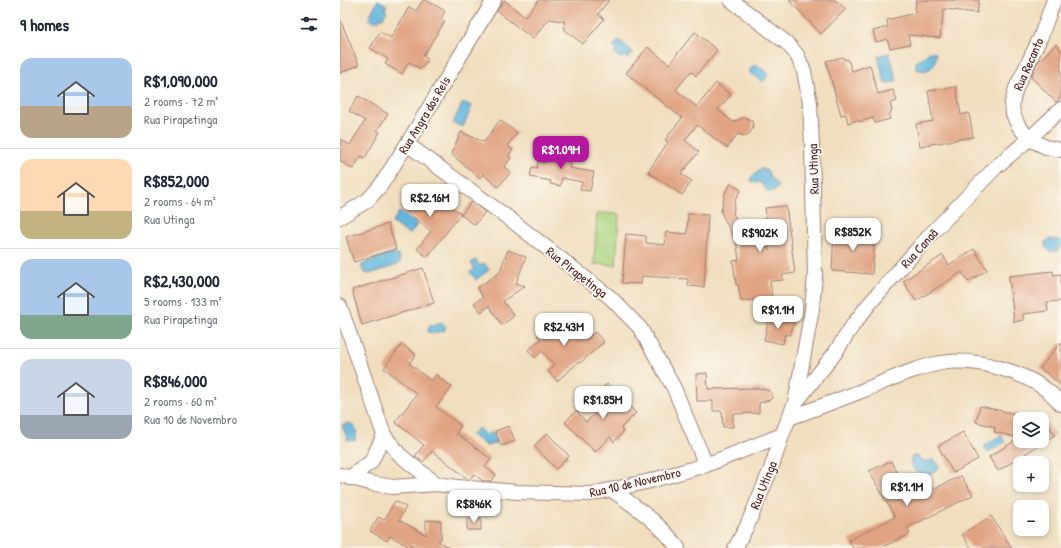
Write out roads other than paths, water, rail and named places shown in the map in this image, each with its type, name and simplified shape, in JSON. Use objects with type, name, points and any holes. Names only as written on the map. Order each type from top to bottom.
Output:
[{"type":"street","name":"Rua Angra dos Reis","points":[[340,216],[368,200],[381,185],[494,0]]},
{"type":"street","name":"Rua Utinga","points":[[732,0],[788,44],[797,56],[804,71],[809,97],[815,275],[812,309],[795,403],[782,435],[771,469],[747,526],[735,548]]},
{"type":"street","name":"Rua Recanto","points":[[1054,0],[1041,36],[1016,88],[1012,103],[1013,114],[1018,125],[1029,139],[1046,147],[1061,150]]},
{"type":"street","name":"Rua Canaã","points":[[795,403],[835,353],[853,325],[928,237],[996,167],[1061,109]]},
{"type":"street","name":"Rua Pirapetinga","points":[[407,144],[511,220],[612,298],[640,328],[674,388],[706,465]]},
{"type":"street","points":[[340,306],[384,435],[399,454],[437,484]]},
{"type":"street","points":[[789,418],[858,393],[911,371],[942,363],[958,362],[982,364],[1008,370],[1030,380],[1048,392],[1061,404]]},
{"type":"street","points":[[344,476],[371,462],[384,435]]},
{"type":"street","name":"Rua 10 de Novembro","points":[[344,476],[392,487],[437,484],[457,487],[541,493],[591,494],[646,482],[706,465],[782,435]]},
{"type":"street","points":[[612,490],[651,519],[678,548]]},
{"type":"water","points":[[378,0],[387,5],[385,9],[387,11],[383,18],[373,22],[369,19]]},
{"type":"water","points":[[619,40],[633,52],[627,59],[624,56],[621,59],[614,53],[617,50],[613,47]]},
{"type":"water","points":[[929,52],[936,53],[934,65],[928,70],[916,69],[916,62]]},
{"type":"water","points":[[889,53],[897,81],[885,84],[878,56]]},
{"type":"water","points":[[757,65],[769,74],[763,82],[750,73],[753,66]]},
{"type":"water","points":[[463,102],[472,106],[463,127],[453,123]]},
{"type":"water","points":[[760,169],[768,171],[770,177],[777,184],[777,188],[769,193],[760,182],[756,183],[751,181],[751,177]]},
{"type":"water","points":[[399,212],[417,224],[410,235],[392,223]]},
{"type":"water","points":[[1049,239],[1061,240],[1061,245],[1057,251],[1050,252],[1045,247],[1045,242]]},
{"type":"water","points":[[393,253],[398,255],[400,259],[400,262],[397,265],[370,274],[365,273],[362,269],[362,265],[369,261]]},
{"type":"water","points":[[476,260],[480,266],[484,263],[489,270],[476,280],[470,272],[475,269],[471,263]]},
{"type":"water","points":[[441,322],[446,327],[444,331],[432,333],[428,332],[430,326]]},
{"type":"water","points":[[348,423],[354,425],[356,429],[355,441],[347,440],[342,425]]},
{"type":"water","points":[[478,428],[486,435],[493,432],[496,443],[486,446],[472,435]]},
{"type":"water","points":[[1001,435],[1005,442],[988,453],[984,446]]},
{"type":"water","points":[[912,456],[917,456],[927,462],[934,460],[939,467],[935,472],[930,474],[920,474],[912,467]]}]
